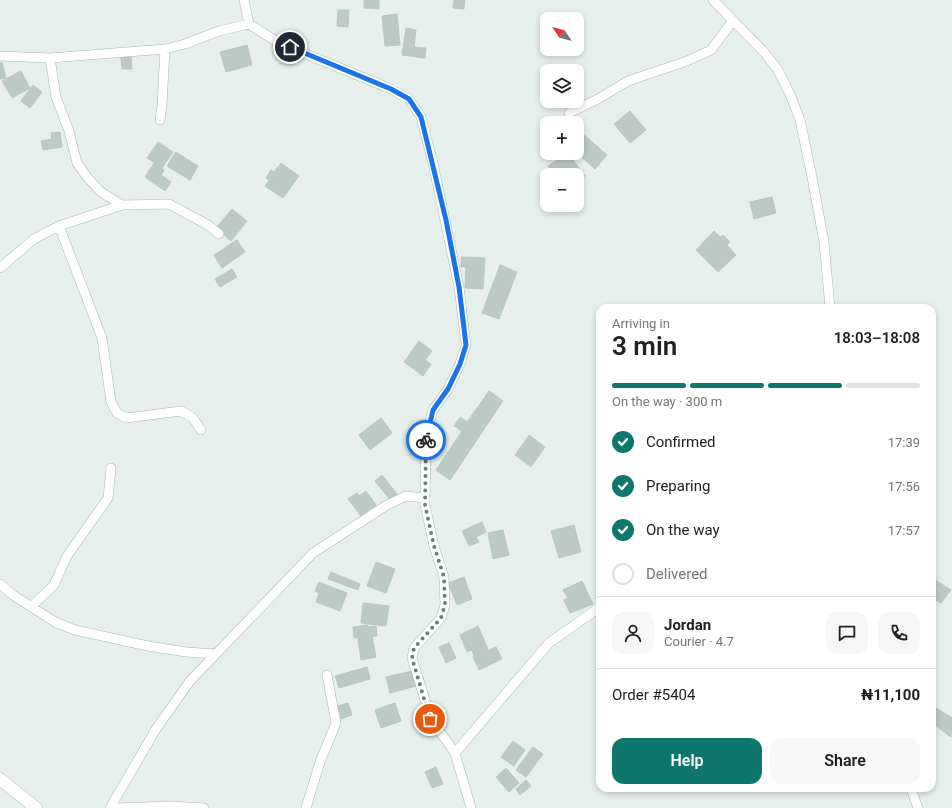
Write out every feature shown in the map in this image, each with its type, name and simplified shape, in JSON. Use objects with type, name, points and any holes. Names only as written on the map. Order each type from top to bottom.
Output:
[{"type":"main road","points":[[0,779],[36,808]]},
{"type":"street","points":[[244,0],[249,24]]},
{"type":"street","points":[[713,0],[732,22],[764,52],[778,70],[790,94],[800,120],[824,242],[830,304]]},
{"type":"street","points":[[569,113],[598,100],[628,81],[687,61],[711,50],[732,22]]},
{"type":"street","points":[[0,56],[50,58],[165,49],[185,44],[219,31],[249,24],[279,43],[391,89],[409,99],[421,117],[446,220],[459,287],[466,345],[460,364],[451,383],[433,410],[426,435],[425,505],[434,546],[444,577],[445,605],[441,618],[414,648],[412,658],[430,719],[455,753],[471,808]]},
{"type":"street","points":[[160,120],[165,49]]},
{"type":"street","points":[[50,58],[56,97],[70,131],[77,163],[87,177],[101,192],[122,205]]},
{"type":"street","points":[[0,268],[34,239],[59,226],[122,205],[169,204],[208,226],[218,234]]},
{"type":"street","points":[[59,226],[102,338],[111,402],[117,413],[126,418],[181,411],[193,418],[201,430]]},
{"type":"street","points":[[32,606],[54,585],[67,556],[108,498],[112,468]]},
{"type":"street","points":[[110,808],[156,729],[190,681],[313,553],[387,505],[406,496],[425,498]]},
{"type":"street","points":[[0,584],[13,595],[55,622],[74,630],[148,646],[186,652],[216,654]]},
{"type":"street","points":[[455,753],[549,644],[596,610]]},
{"type":"street","points":[[306,808],[320,762],[336,723],[327,675]]},
{"type":"street","points":[[912,792],[918,808]]},
{"type":"street","points":[[116,808],[171,806],[204,808]]},
{"type":"building","points":[[364,0],[379,0],[379,9],[364,8]]},
{"type":"building","points":[[454,0],[465,0],[464,9],[453,8]]},
{"type":"building","points":[[338,10],[349,10],[348,27],[337,26]]},
{"type":"building","points":[[397,14],[400,45],[385,46],[382,16]]},
{"type":"building","points":[[406,28],[416,30],[414,47],[426,48],[425,58],[402,55]]},
{"type":"building","points":[[247,45],[252,65],[226,72],[220,52]]},
{"type":"building","points":[[131,57],[132,69],[122,69],[121,58]]},
{"type":"building","points":[[2,62],[6,78],[0,79],[0,63]]},
{"type":"building","points":[[21,71],[30,88],[12,98],[2,81]]},
{"type":"building","points":[[33,85],[42,92],[30,108],[21,101]]},
{"type":"building","points":[[630,111],[646,130],[630,143],[614,124]]},
{"type":"building","points":[[60,132],[62,147],[43,150],[41,141],[52,139],[51,133]]},
{"type":"building","points":[[584,135],[607,155],[595,169],[584,159]]},
{"type":"building","points":[[158,142],[173,152],[162,168],[147,158]]},
{"type":"building","points":[[176,152],[198,166],[190,180],[167,166]]},
{"type":"building","points":[[557,160],[573,160],[579,168],[550,168],[548,166]]},
{"type":"building","points":[[154,163],[164,170],[161,175],[171,182],[165,191],[145,177]]},
{"type":"building","points":[[281,163],[299,176],[283,198],[265,186],[269,180],[266,178],[271,170],[274,172]]},
{"type":"building","points":[[772,197],[776,213],[754,219],[750,202]]},
{"type":"building","points":[[232,209],[247,221],[231,241],[216,228]]},
{"type":"building","points":[[714,231],[720,237],[723,235],[730,242],[727,245],[736,255],[718,272],[696,250]]},
{"type":"building","points":[[237,240],[245,252],[222,268],[214,255]]},
{"type":"building","points":[[461,257],[485,258],[483,289],[465,288],[466,267],[461,267]]},
{"type":"building","points":[[500,265],[517,272],[499,319],[482,313]]},
{"type":"building","points":[[232,269],[237,277],[220,287],[215,279]]},
{"type":"building","points":[[419,341],[432,351],[425,360],[431,364],[423,376],[404,362]]},
{"type":"building","points":[[489,391],[503,401],[450,480],[436,470],[462,431],[454,426],[460,417],[467,422]]},
{"type":"building","points":[[381,418],[392,433],[370,450],[359,435]]},
{"type":"building","points":[[529,435],[545,447],[531,467],[515,455]]},
{"type":"building","points":[[382,475],[397,494],[390,500],[375,481]]},
{"type":"building","points":[[366,491],[376,505],[361,516],[348,499],[357,493],[359,496]]},
{"type":"building","points":[[482,522],[486,532],[476,537],[479,542],[469,546],[462,531]]},
{"type":"building","points":[[574,525],[581,552],[559,558],[551,531]]},
{"type":"building","points":[[503,530],[509,555],[493,559],[488,533]]},
{"type":"building","points":[[376,562],[395,569],[386,593],[367,586]]},
{"type":"building","points":[[331,572],[360,584],[358,590],[328,579]]},
{"type":"building","points":[[464,577],[472,599],[457,605],[448,583]]},
{"type":"building","points":[[582,581],[593,604],[570,613],[564,600],[568,598],[563,590]]},
{"type":"building","points":[[936,581],[951,590],[941,603],[936,600]]},
{"type":"building","points":[[319,582],[347,593],[340,611],[316,602],[319,593],[315,591]]},
{"type":"building","points":[[363,603],[389,606],[386,626],[361,623]]},
{"type":"building","points":[[368,625],[368,627],[376,626],[377,636],[354,638],[353,627]]},
{"type":"building","points":[[478,626],[488,649],[474,656],[472,650],[467,652],[460,635]]},
{"type":"building","points":[[372,636],[376,657],[361,660],[358,639]]},
{"type":"building","points":[[449,643],[456,658],[446,663],[439,647]]},
{"type":"building","points":[[496,647],[502,659],[479,670],[473,657]]},
{"type":"building","points":[[367,667],[370,679],[339,688],[335,676]]},
{"type":"building","points":[[412,671],[416,686],[390,693],[386,677]]},
{"type":"building","points":[[348,703],[352,715],[341,719],[338,706]]},
{"type":"building","points":[[395,703],[401,721],[381,728],[375,710]]},
{"type":"building","points":[[936,708],[952,718],[951,737],[936,726]]},
{"type":"building","points":[[513,741],[525,750],[514,766],[501,757]]},
{"type":"building","points":[[533,747],[543,754],[526,777],[516,770]]},
{"type":"building","points":[[436,767],[443,784],[432,788],[425,772]]},
{"type":"building","points":[[506,768],[519,783],[509,792],[496,777]]},
{"type":"building","points":[[526,780],[531,786],[520,795],[516,789]]},
{"type":"way so far","points":[[426,440],[427,468],[425,505],[434,546],[444,577],[445,605],[441,618],[414,648],[412,658],[430,719]]},
{"type":"route","points":[[290,47],[391,89],[409,99],[421,117],[446,220],[459,287],[461,315],[466,345],[460,364],[448,389],[433,410],[426,440]]}]
